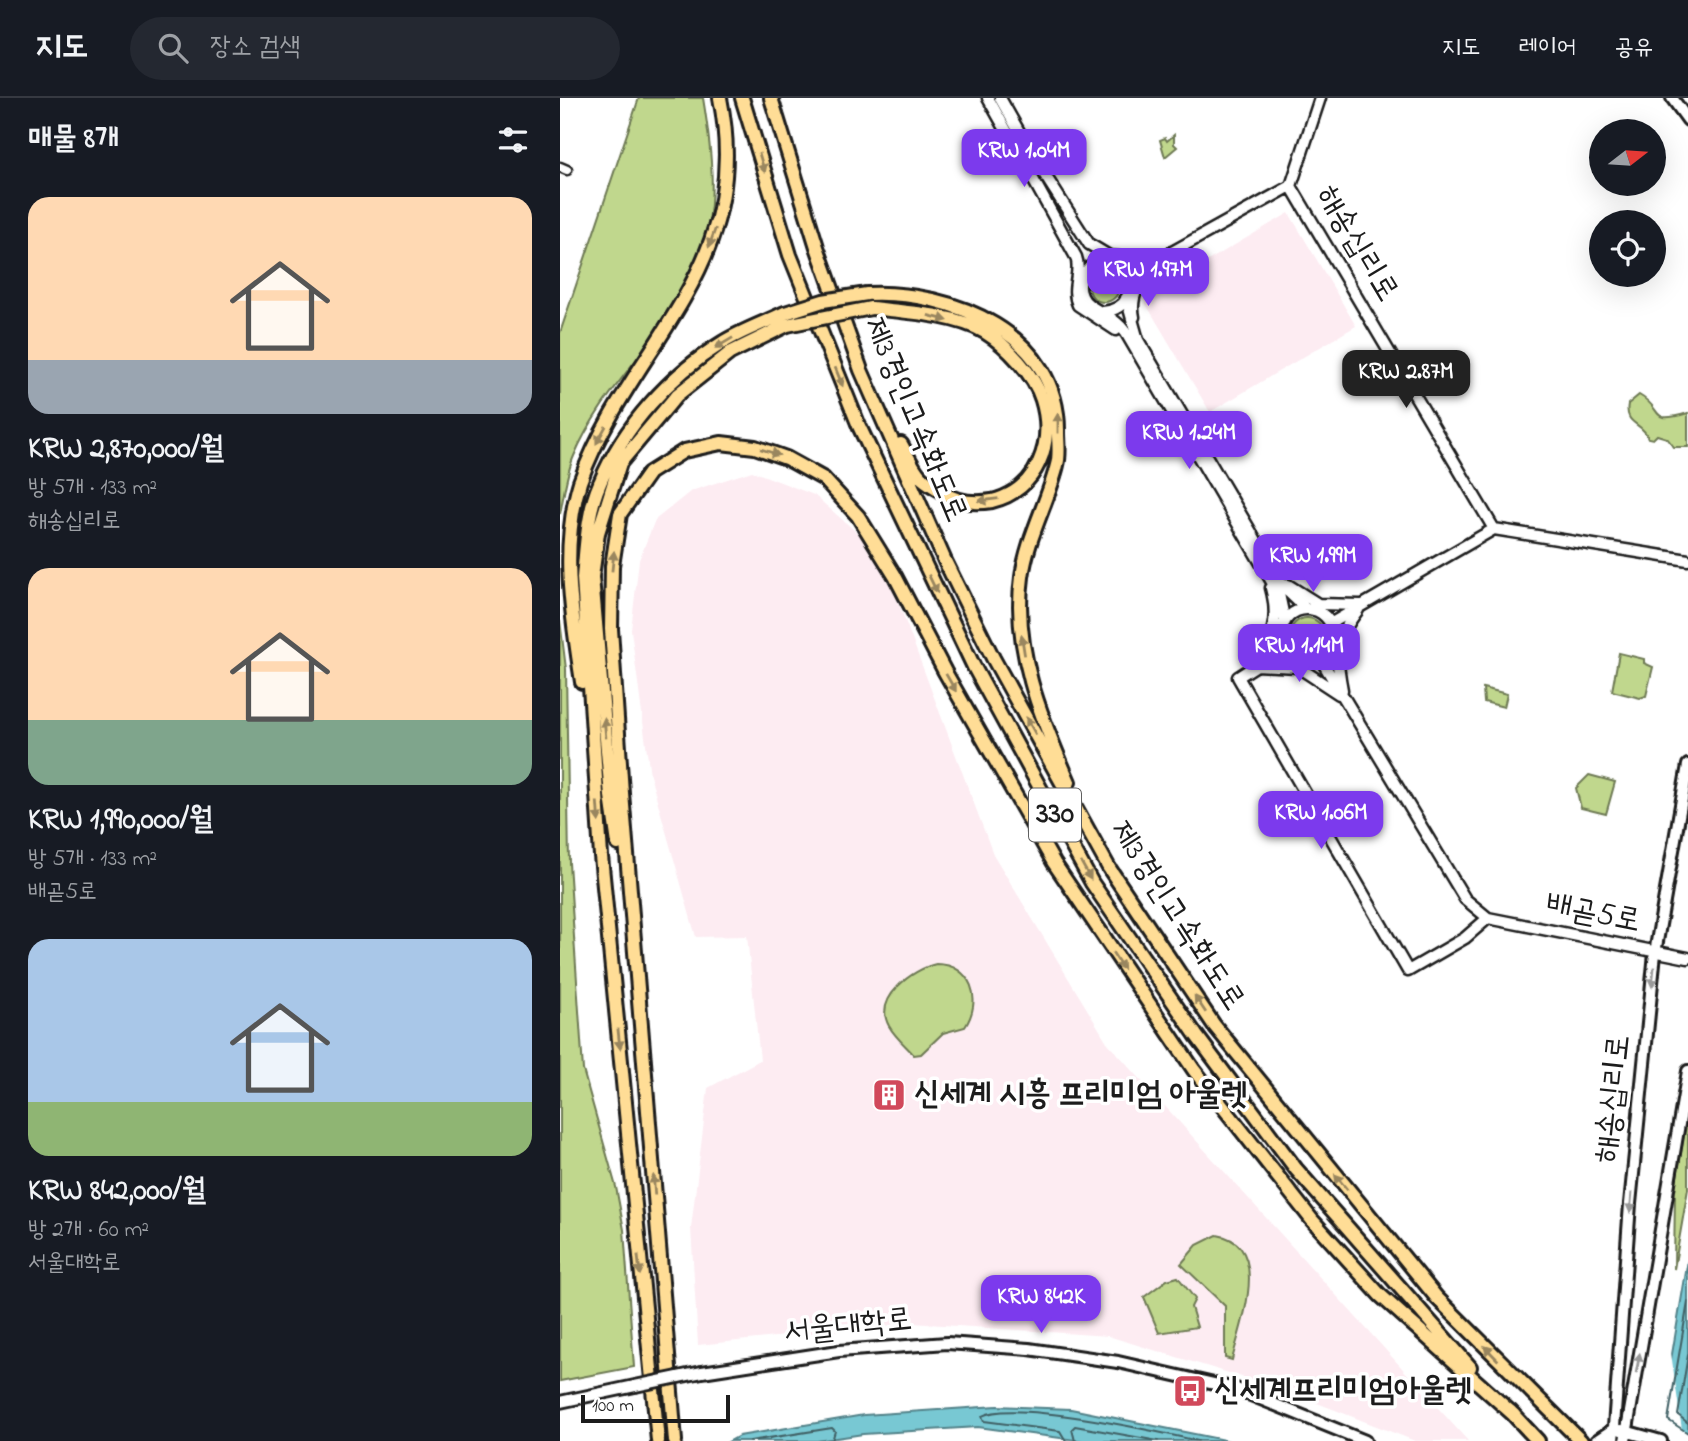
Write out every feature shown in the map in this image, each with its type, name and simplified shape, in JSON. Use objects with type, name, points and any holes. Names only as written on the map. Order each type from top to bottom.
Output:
[{"type":"highway","points":[[595,765],[567,586],[569,531],[579,484],[599,438],[674,319],[701,269],[719,220],[724,154],[724,121],[720,98]]},
{"type":"highway","name":"제3경인고속화도로","points":[[742,98],[790,255],[859,426],[974,667],[1092,883],[1196,1035],[1296,1169],[1535,1438]]},
{"type":"highway","name":"제3경인고속화도로","points":[[771,98],[817,247],[861,370],[945,561],[987,646],[1109,868],[1214,1025],[1437,1298],[1538,1402],[1581,1441]]},
{"type":"highway","points":[[633,941],[611,796],[592,577],[598,533],[620,463],[677,395],[730,353],[786,319],[823,301],[867,294],[889,293],[947,302],[995,322],[1025,346],[1047,381],[1059,412],[1058,463],[1022,576],[1021,642],[1040,710],[1109,868]]},
{"type":"highway","points":[[657,1435],[635,1234],[595,765],[583,578],[587,532],[599,484],[623,438],[667,387],[721,343],[786,319],[871,307],[931,315],[983,331],[1016,356],[1042,398],[1047,438],[1041,463],[1032,476],[1003,498],[984,502],[963,501],[948,496],[921,477],[861,370]]},
{"type":"highway","points":[[675,1441],[633,941],[611,629],[612,566],[620,514],[649,473],[684,451],[721,443],[755,447],[786,458],[824,480],[858,516],[895,576],[945,672],[1054,863],[1194,1070],[1312,1220],[1380,1295],[1514,1415]]},
{"type":"main road","points":[[1672,98],[1688,120]]},
{"type":"main road","name":"해송십리로","points":[[1614,1435],[1630,1204],[1655,953],[1688,765]]},
{"type":"main road","name":"해송십리로","points":[[1626,1435],[1688,1071]]},
{"type":"main road","name":"서울대학로","points":[[560,1402],[702,1372],[839,1351],[947,1343],[1029,1349],[1118,1362],[1236,1389],[1365,1441]]},
{"type":"main road","points":[[1596,1441],[1614,1435],[1658,1440]]},
{"type":"street","points":[[988,98],[1089,244],[1109,256],[1154,262]]},
{"type":"street","points":[[1000,98],[1076,257],[1078,268],[1073,287],[1078,305],[1114,327],[1143,355]]},
{"type":"street","name":"해송십리로","points":[[1320,98],[1290,186],[1494,530]]},
{"type":"street","points":[[1023,149],[1093,256],[1115,265],[1127,277],[1129,285],[1126,298],[1143,355]]},
{"type":"street","points":[[1023,149],[1080,254],[1083,274],[1080,286],[1084,301],[1120,324],[1143,355],[1270,573],[1282,602],[1285,622]]},
{"type":"street","points":[[1127,277],[1290,186]]},
{"type":"street","points":[[1143,355],[1133,303],[1137,287],[1154,262]]},
{"type":"street","points":[[1083,274],[1091,266],[1105,263]]},
{"type":"street","points":[[1104,312],[1118,307],[1126,298]]},
{"type":"street","points":[[1330,624],[1494,530],[1688,560]]},
{"type":"street","points":[[1270,573],[1318,604],[1362,605]]},
{"type":"street","points":[[1270,573],[1306,610]]},
{"type":"street","points":[[1256,665],[1270,641],[1276,621],[1270,573]]},
{"type":"street","points":[[1344,698],[1336,650],[1345,627],[1362,605]]},
{"type":"street","points":[[1306,610],[1321,613],[1330,624],[1331,645],[1320,658],[1312,660],[1296,658],[1284,647],[1282,631],[1285,622],[1295,612],[1306,610]]},
{"type":"street","points":[[1284,647],[1238,677],[1408,971],[1465,937],[1488,918],[1465,899],[1320,658]]},
{"type":"street","points":[[1256,665],[1298,667],[1344,698]]},
{"type":"street","name":"배곧5로","points":[[1488,918],[1688,958]]},
{"type":"shaded area","points":[[1289,213],[1356,326],[1210,412],[1143,299]]},
{"type":"shaded area","points":[[752,471],[814,495],[860,535],[894,591],[993,854],[1107,1042],[1468,1441],[1415,1441],[1281,1389],[1108,1336],[912,1323],[698,1345],[691,1228],[708,1088],[760,1060],[747,936],[696,937],[650,775],[631,630],[639,560],[655,520],[691,491]]},
{"type":"green space","points":[[639,98],[703,98],[711,160],[709,222],[705,242],[686,288],[587,430],[571,463],[560,514],[560,333]]},
{"type":"green space","points":[[1174,135],[1174,144],[1177,147],[1165,157],[1160,140],[1165,138],[1167,141]]},
{"type":"green space","points":[[1104,272],[1110,273],[1118,281],[1118,293],[1110,301],[1104,302],[1098,301],[1090,293],[1089,287],[1090,281],[1098,273]]},
{"type":"green space","points":[[1639,395],[1662,417],[1688,413],[1688,447],[1674,447],[1667,438],[1657,435],[1653,439],[1648,438],[1631,420],[1628,404]]},
{"type":"green space","points":[[1307,618],[1319,623],[1324,635],[1319,647],[1307,652],[1295,647],[1290,635],[1295,623]]},
{"type":"green space","points":[[560,620],[566,669],[569,863],[583,1070],[616,1187],[624,1230],[634,1367],[560,1381]]},
{"type":"green space","points":[[1619,653],[1644,659],[1644,663],[1653,667],[1646,696],[1640,698],[1612,691]]},
{"type":"green space","points":[[1483,688],[1507,694],[1504,707],[1484,702]]},
{"type":"green space","points":[[1589,775],[1615,782],[1606,814],[1581,808],[1576,788]]},
{"type":"green space","points":[[936,964],[958,970],[966,977],[971,985],[973,1006],[965,1027],[943,1033],[921,1054],[914,1055],[889,1026],[885,1016],[886,1005],[898,986],[907,978]]},
{"type":"green space","points":[[1688,1109],[1688,1189],[1674,1269],[1675,1190]]},
{"type":"green space","points":[[1217,1235],[1234,1242],[1244,1254],[1248,1270],[1246,1308],[1232,1360],[1225,1358],[1225,1306],[1181,1264],[1197,1245]]},
{"type":"green space","points":[[1178,1277],[1195,1299],[1191,1307],[1197,1327],[1159,1333],[1144,1297],[1167,1280]]},
{"type":"water","points":[[1688,1260],[1688,1441],[1661,1419]]},
{"type":"water","points":[[997,1406],[1071,1409],[1229,1441],[1083,1441],[978,1427],[863,1434],[817,1441],[730,1441],[739,1436],[864,1415]]},
{"type":"pier","points":[[1670,1346],[1682,1430],[1688,1432],[1688,1441],[1681,1441],[1658,1425]]},
{"type":"place","name":"신세계 시흥 프리미엄 아울렛","points":[[889,1095]]},
{"type":"place","name":"신세계프리미엄아울렛","points":[[1190,1391]]}]
